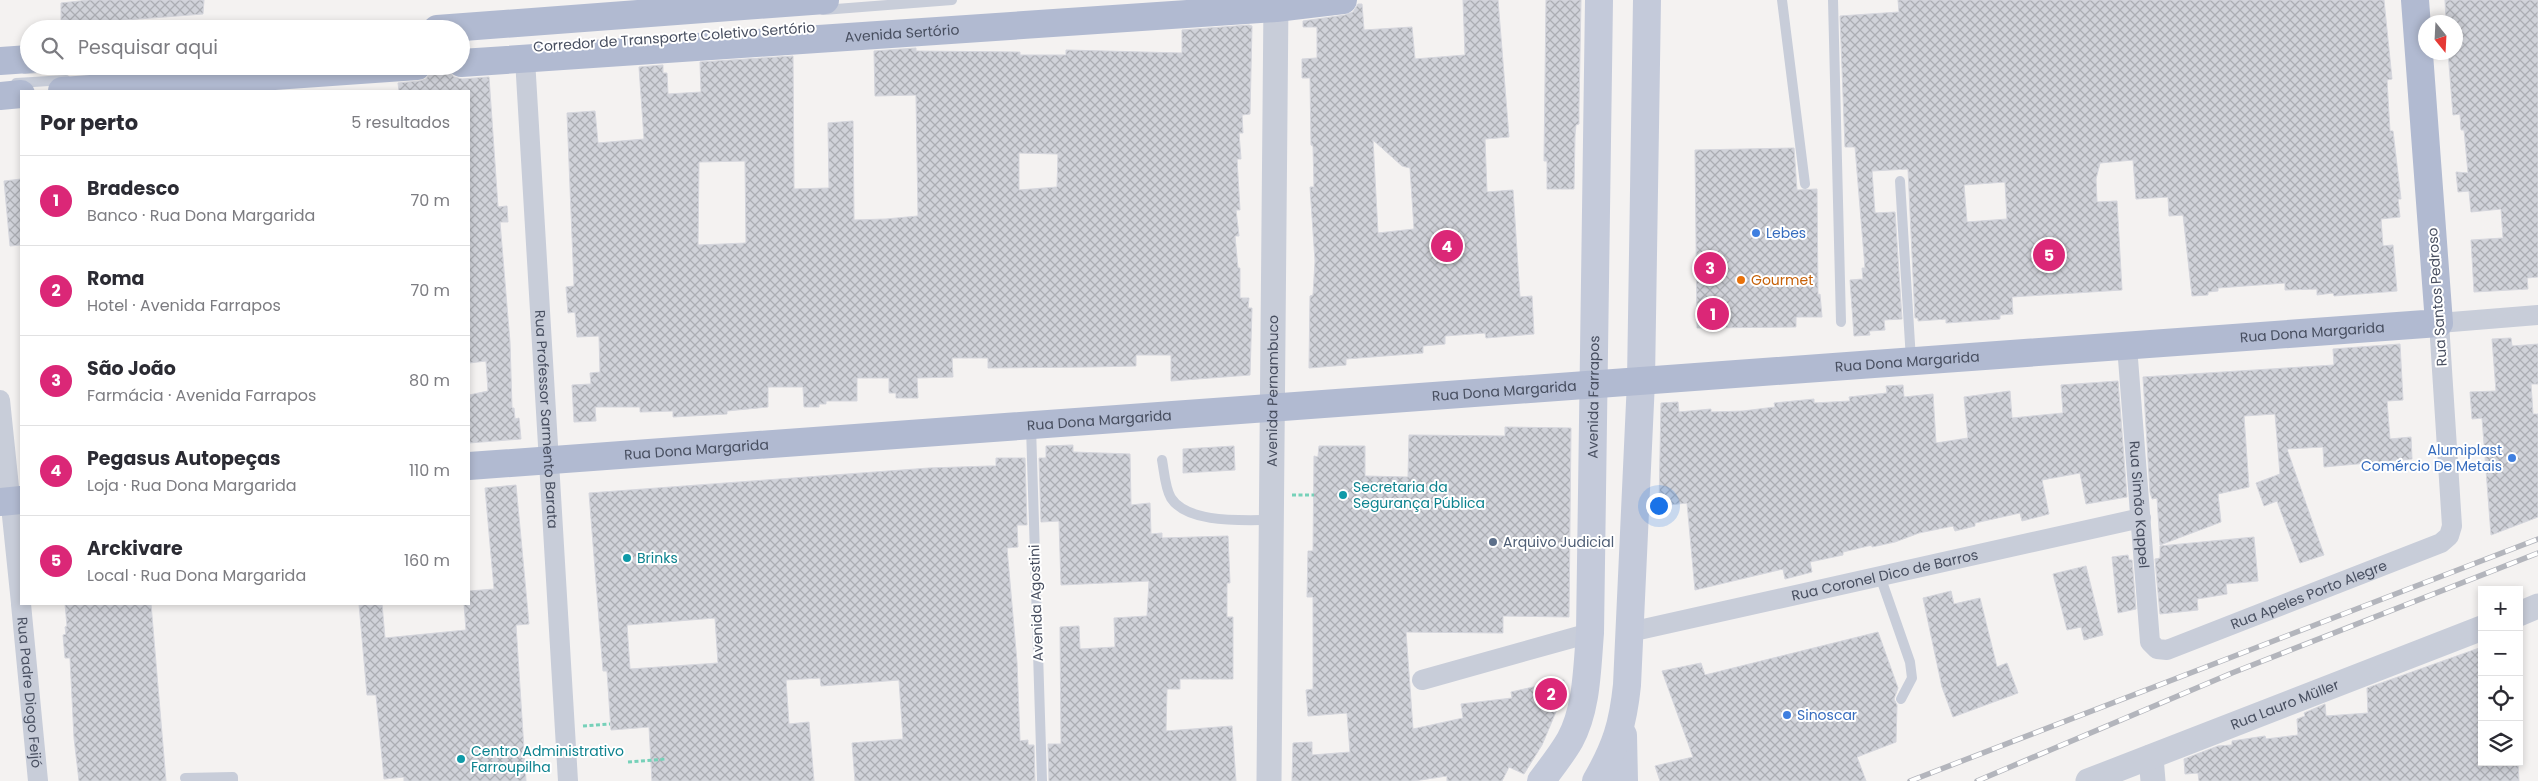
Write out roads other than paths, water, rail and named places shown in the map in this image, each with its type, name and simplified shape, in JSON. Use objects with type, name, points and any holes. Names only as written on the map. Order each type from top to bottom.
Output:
[{"type":"main road","points":[[470,27],[825,0]]},
{"type":"main road","name":"Avenida Sertório","points":[[470,62],[525,53],[1343,0]]},
{"type":"main road","name":"Avenida Farrapos","points":[[1541,781],[1570,740],[1577,724],[1586,680],[1590,634],[1599,0]]},
{"type":"main road","points":[[1624,781],[1623,722],[1630,632],[1640,381],[1647,0]]},
{"type":"main road","name":"Rua Santos Pedroso","points":[[2415,0],[2418,35]]},
{"type":"main road","name":"Rua Santos Pedroso","points":[[2423,15],[2424,0]]},
{"type":"main road","name":"Rua Santos Pedroso","points":[[2420,60],[2439,323]]},
{"type":"main road","points":[[8,84],[20,70]]},
{"type":"main road","points":[[76,90],[289,75]]},
{"type":"main road","name":"Rua Dona Margarida","points":[[470,466],[2439,323]]},
{"type":"main road","points":[[1596,781],[1609,760],[1623,722]]},
{"type":"main road","points":[[1558,781],[1566,766],[1570,740]]},
{"type":"street","name":"Avenida Pernambuco","points":[[1270,781],[1276,4]]},
{"type":"street","name":"Rua Professor Sarmento Barata","points":[[525,53],[568,781]]},
{"type":"street","name":"Rua Dona Margarida","points":[[2439,323],[2538,315]]},
{"type":"street","name":"Rua Santos Pedroso","points":[[2439,323],[2452,526],[2449,536]]},
{"type":"street","name":"Rua Simão Kappel","points":[[2127,346],[2150,642],[2157,649],[2167,650]]},
{"type":"street","name":"Rua Padre Diogo Feijó","points":[[0,400],[20,593]]},
{"type":"street","name":"Rua Coronel Dico de Barros","points":[[1630,632],[2141,518]]},
{"type":"street","name":"Rua Apeles Porto Alegre","points":[[2167,650],[2441,543],[2449,536]]},
{"type":"street","name":"Rua Padre Diogo Feijó","points":[[21,605],[38,781]]},
{"type":"street","points":[[2523,612],[2538,606]]},
{"type":"street","name":"Rua Lauro Müller","points":[[2088,781],[2152,769],[2478,630]]},
{"type":"street","points":[[1422,680],[1590,634]]},
{"type":"lane","name":"Corredor de Transporte Coletivo Sertório","points":[[470,36],[952,0]]},
{"type":"lane","points":[[1782,0],[1805,184]]},
{"type":"lane","points":[[1833,0],[1841,322]]},
{"type":"lane","points":[[1044,13],[1226,1],[1276,4]]},
{"type":"lane","points":[[0,71],[20,70]]},
{"type":"lane","points":[[8,84],[88,78]]},
{"type":"lane","points":[[1900,181],[1911,362]]},
{"type":"lane","name":"Avenida Agostini","points":[[1031,425],[1042,781]]},
{"type":"lane","points":[[1162,460],[1171,498],[1186,509],[1207,519],[1271,520]]},
{"type":"lane","points":[[1880,576],[1910,662],[1912,678],[1901,699]]},
{"type":"lane","points":[[185,778],[233,777],[233,781]]},
{"type":"railway","points":[[1910,781],[2538,539]]},
{"type":"railway","points":[[1977,781],[2232,673],[2538,553]]},
{"type":"place","name":"Lebes","points":[[1756,233]]},
{"type":"place","name":"Pegasus Autopeças","points":[[1447,246]]},
{"type":"place","name":"Arckivare","points":[[2049,255]]},
{"type":"place","name":"São João","points":[[1710,268]]},
{"type":"place","name":"Gourmet","points":[[1741,280]]},
{"type":"place","name":"Bradesco","points":[[1713,314]]},
{"type":"place","name":"Alumiplast Comércio De Metais","points":[[2512,458]]},
{"type":"place","name":"Secretaria da Segurança Pública","points":[[1343,495]]},
{"type":"place","name":"Arquivo Judicial","points":[[1493,542]]},
{"type":"place","name":"Brinks","points":[[627,558]]},
{"type":"place","name":"Roma","points":[[1551,694]]},
{"type":"place","name":"Sinoscar","points":[[1787,715]]},
{"type":"place","name":"Centro Administrativo Farroupilha","points":[[461,759]]}]
